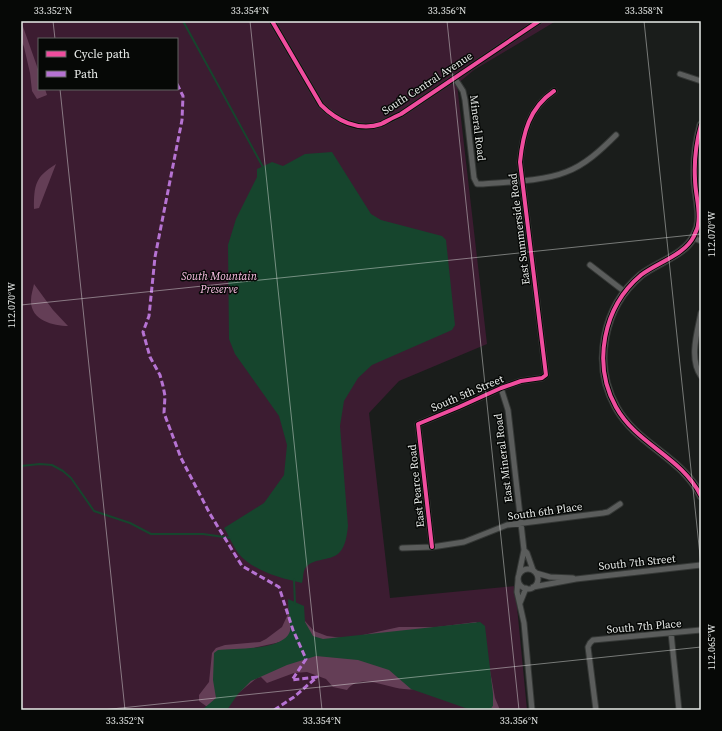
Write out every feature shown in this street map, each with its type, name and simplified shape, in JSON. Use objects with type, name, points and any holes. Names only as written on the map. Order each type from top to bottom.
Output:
[{"type":"street","name":"South Central Avenue","points":[[272,21],[321,105],[331,114],[347,123],[367,127],[381,124],[401,114],[539,21]]},
{"type":"street","points":[[680,74],[701,81]]},
{"type":"street","name":"Mineral Road","points":[[454,77],[463,91],[465,100],[474,178],[477,184],[522,180]]},
{"type":"street","name":"East Summerside Road","points":[[546,375],[520,162],[522,144],[529,121],[544,98],[554,91]]},
{"type":"street","points":[[701,126],[695,155],[698,180],[698,225],[693,238],[680,253],[666,259],[647,271],[625,292],[614,309],[603,345],[603,363],[609,393],[622,419],[682,469],[691,479],[701,496]]},
{"type":"street","points":[[522,180],[552,176],[576,168],[594,156],[616,136]]},
{"type":"street","points":[[693,238],[701,241]]},
{"type":"street","points":[[590,265],[625,292]]},
{"type":"street","points":[[701,313],[696,334],[695,362],[701,376]]},
{"type":"street","name":"South 5th Street","points":[[418,424],[501,388],[542,378],[546,375]]},
{"type":"street","name":"East Mineral Road","points":[[501,388],[508,410],[524,550],[520,574]]},
{"type":"street","name":"East Pearce Road","points":[[418,424],[432,547]]},
{"type":"street","name":"South 6th Place","points":[[402,548],[432,547],[464,542],[507,525],[603,514],[620,504]]},
{"type":"street","name":"East Mineral Road","points":[[524,550],[527,553],[531,566],[535,572]]},
{"type":"street","name":"South 7th Street","points":[[526,588],[576,579],[701,565]]},
{"type":"street","name":"South 7th Street","points":[[520,574],[526,569],[550,577],[576,579]]},
{"type":"street","points":[[533,587],[538,580],[535,572]]},
{"type":"street","points":[[520,574],[517,592],[524,624],[532,710]]},
{"type":"street","points":[[518,580],[521,585],[526,588],[520,603]]},
{"type":"street","name":"South 7th Place","points":[[596,710],[588,647],[590,642],[593,640],[701,630]]},
{"type":"street","points":[[671,633],[679,710]]},
{"type":"green space","name":"South Mountain Preserve","points":[[21,21],[556,21],[474,70],[457,84],[487,344],[399,381],[369,413],[390,598],[515,586],[527,710],[21,710]]},
{"type":"shaded area","points":[[21,21],[38,69],[38,90],[45,90],[47,95],[37,99],[32,91],[30,73],[21,40]]},
{"type":"shaded area","points":[[332,152],[371,214],[381,220],[442,236],[446,240],[455,325],[452,330],[372,365],[358,378],[344,401],[340,426],[348,526],[346,540],[339,553],[335,556],[310,564],[304,571],[302,583],[267,573],[251,565],[238,553],[224,528],[264,503],[284,475],[287,445],[279,416],[235,354],[229,339],[228,245],[236,219],[257,177],[257,169],[272,162],[283,166],[305,154]]},
{"type":"shaded area","points":[[56,164],[39,208],[34,209],[34,194],[37,182],[44,173]]},
{"type":"shaded area","points":[[34,284],[53,310],[68,326],[49,323],[38,317],[34,312],[31,300]]},
{"type":"shaded area","points":[[288,599],[304,606],[305,622],[313,636],[323,639],[480,622],[485,626],[493,706],[488,710],[471,710],[411,689],[389,670],[358,660],[316,656],[287,665],[251,681],[238,694],[227,710],[202,710],[216,698],[213,680],[214,653],[218,650],[269,645],[279,642],[286,637],[290,631]]},
{"type":"shaded area","points":[[289,601],[294,609],[314,631],[327,636],[343,638],[399,627],[437,627],[476,622],[481,626],[483,632],[495,698],[500,710],[469,710],[461,699],[347,645],[286,640],[226,654],[215,706],[206,706],[199,701],[199,695],[209,682],[212,653],[216,648],[225,645],[260,642],[266,639],[282,627],[288,614]]},
{"type":"shaded area","points":[[325,655],[364,659],[385,667],[423,687],[407,689],[374,682],[359,682],[352,685],[347,690],[333,687],[326,679],[307,672],[294,673],[267,683],[261,677],[257,678],[236,695],[246,681],[297,657]]},
{"type":"waterway","points":[[183,21],[263,167]]},
{"type":"waterway","points":[[21,466],[40,464],[52,465],[63,471],[71,478],[94,511],[130,523],[151,534],[203,534],[231,538]]},
{"type":"waterway","points":[[294,579],[295,604]]},
{"type":"waterway","points":[[489,707],[494,710]]},
{"type":"marked path","points":[[178,86],[183,96],[182,120],[155,257],[149,316],[143,332],[150,357],[160,375],[163,386],[165,396],[164,413],[181,458],[210,514],[242,566],[279,587],[293,630],[306,659],[292,680],[317,677],[294,697],[274,710]]},
{"type":"cycle path","points":[[272,21],[321,105],[341,120],[364,127],[381,124],[401,114],[539,21]]},
{"type":"cycle path","points":[[432,547],[418,424],[501,388],[521,381],[542,378],[546,375],[520,162],[525,131],[533,113],[545,98],[554,91]]},
{"type":"cycle path","points":[[701,125],[695,166],[695,185],[699,219],[694,236],[690,243],[678,253],[648,270],[628,288],[610,319],[605,337],[603,355],[604,373],[609,390],[616,407],[625,420],[635,431],[671,460],[692,482],[701,496]]}]
